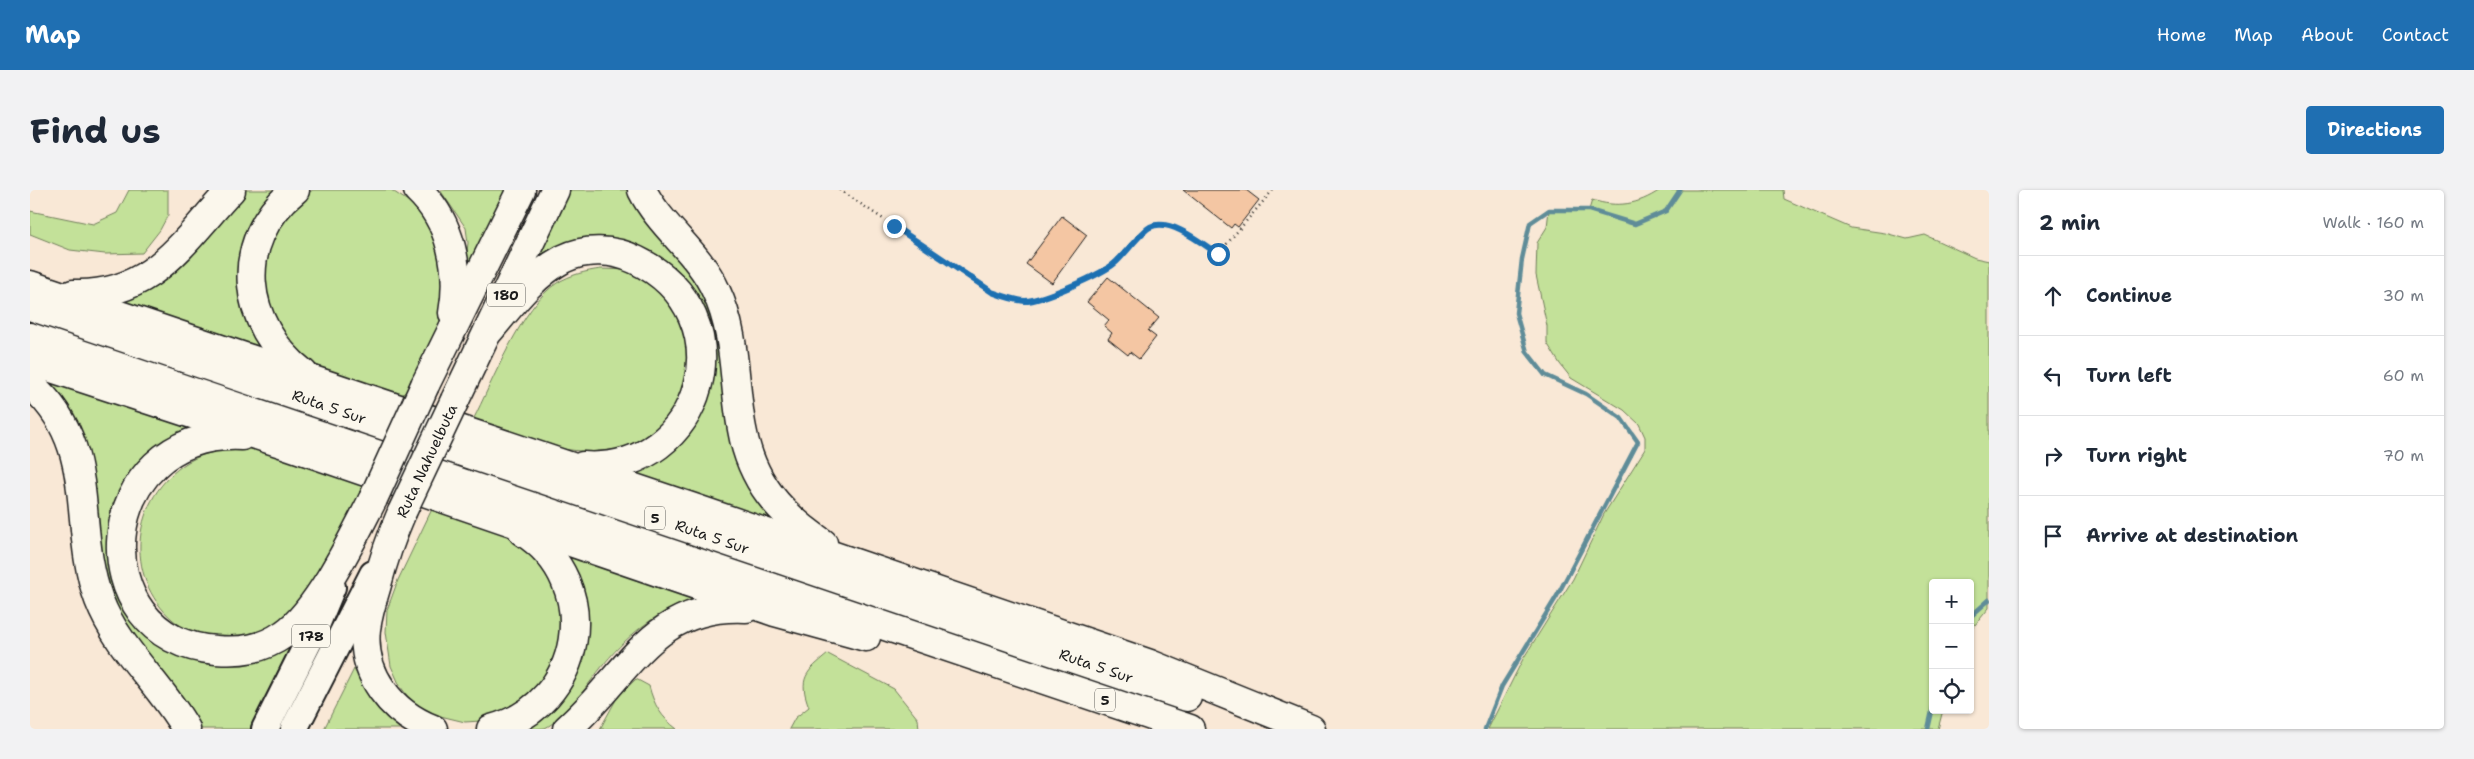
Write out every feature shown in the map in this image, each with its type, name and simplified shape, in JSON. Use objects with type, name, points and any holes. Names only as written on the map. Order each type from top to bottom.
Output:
[{"type":"highway","points":[[35,294],[89,294],[131,285],[166,262],[231,190]]},
{"type":"highway","points":[[295,190],[278,206],[262,230],[253,256],[251,284],[258,313],[272,341],[291,363],[315,380]]},
{"type":"highway","points":[[418,190],[439,218],[454,257],[456,292],[450,334]]},
{"type":"highway","name":"180","points":[[372,499],[425,385],[521,190]]},
{"type":"highway","name":"Ruta Nahuelbuta","points":[[388,545],[555,190]]},
{"type":"highway","points":[[642,190],[660,216],[705,270],[716,291],[731,336],[742,429],[758,476],[778,506],[807,532],[861,564]]},
{"type":"highway","points":[[489,330],[544,271],[579,252],[612,252],[629,257],[645,265],[661,275],[690,308],[700,338],[700,374],[696,392],[679,422],[658,446],[643,454],[619,463],[594,466],[568,466]]},
{"type":"highway","points":[[35,294],[315,380],[861,564],[1150,664],[1311,729]]},
{"type":"highway","name":"Ruta 5 Sur","points":[[35,294],[1281,729]]},
{"type":"highway","name":"Ruta 5 Sur","points":[[30,337],[1190,729]]},
{"type":"highway","points":[[30,361],[287,445],[775,612],[917,650],[1020,671]]},
{"type":"highway","points":[[30,384],[47,401],[59,419],[76,453],[93,580],[108,619],[128,653],[167,700],[186,729]]},
{"type":"highway","points":[[287,445],[248,436],[213,437],[186,443],[162,458],[151,468],[132,493],[121,534],[125,580],[138,606],[154,626],[190,645],[229,651],[258,648],[285,634],[301,619],[352,540]]},
{"type":"highway","name":"178","points":[[352,540],[372,499]]},
{"type":"highway","points":[[491,514],[531,537],[558,564],[571,593],[575,622],[568,658],[562,676],[553,690],[528,714],[516,721],[491,729]]},
{"type":"highway","points":[[388,545],[368,619],[367,655],[377,683],[390,701],[408,718],[433,729]]},
{"type":"highway","points":[[568,729],[594,703],[648,642],[670,625],[691,616],[713,610],[744,608],[775,612]]},
{"type":"main road","name":"178","points":[[265,729],[312,635],[352,540]]},
{"type":"main road","name":"Ruta Nahuelbuta","points":[[294,729],[388,545]]},
{"type":"path","points":[[840,190],[992,292],[1009,299],[1027,301],[1042,298],[1114,264],[1150,227],[1176,228],[1192,236],[1218,254],[1273,190]]},
{"type":"green space","points":[[129,190],[168,190],[168,215],[160,230],[142,253],[105,254],[70,250],[30,234],[30,211],[93,224],[117,213]]},
{"type":"green space","points":[[239,190],[279,190],[260,212],[248,230],[240,253],[237,277],[238,289],[245,312],[274,358],[93,297],[110,295]]},
{"type":"green space","points":[[313,190],[391,190],[411,203],[422,214],[438,237],[446,313],[414,385],[398,398],[318,366],[304,358],[268,319],[261,252],[299,198]]},
{"type":"green space","points":[[440,190],[507,190],[464,280],[468,243],[466,228]]},
{"type":"green space","points":[[568,190],[631,190],[700,281],[785,524],[619,472],[685,433],[690,428],[703,409],[710,387],[713,365],[712,342],[706,320],[697,299],[684,281],[659,259],[638,250],[620,249],[566,249],[539,255]]},
{"type":"green space","points":[[1660,190],[1783,190],[1784,199],[1851,228],[1885,233],[1907,239],[1925,235],[1975,258],[1989,261],[1989,608],[1974,626],[1974,579],[1929,579],[1929,714],[1942,714],[1938,729],[1488,729],[1523,659],[1573,579],[1604,514],[1645,449],[1645,437],[1639,424],[1624,410],[1571,378],[1547,343],[1547,326],[1536,275],[1537,243],[1547,227],[1549,210],[1589,210],[1592,200],[1610,204],[1627,204]]},
{"type":"green space","points":[[601,269],[631,270],[664,292],[692,339],[682,401],[650,436],[620,449],[589,452],[553,448],[473,420],[509,346],[532,308],[557,283],[584,272]]},
{"type":"green space","points":[[30,365],[215,426],[114,524],[157,639],[295,642],[255,729],[191,729],[117,625],[61,399],[48,382]]},
{"type":"green space","points":[[250,448],[270,450],[367,481],[310,597],[301,609],[250,640],[240,641],[205,637],[188,631],[173,620],[157,602],[146,582],[141,560],[140,538],[145,516],[155,495],[169,477],[188,462],[210,453]]},
{"type":"green space","points":[[433,507],[501,530],[525,543],[540,556],[565,616],[548,681],[496,720],[465,722],[424,712],[409,698],[400,686],[391,666],[386,632],[387,610],[398,580]]},
{"type":"green space","points":[[553,544],[694,599],[666,611],[630,636],[610,657],[568,710],[553,723],[545,728],[518,729],[575,668]]},
{"type":"green space","points":[[828,654],[894,689],[918,719],[919,729],[789,729],[795,718],[809,707],[804,689],[806,676]]},
{"type":"green space","points":[[354,669],[365,689],[377,704],[391,717],[410,729],[324,729]]},
{"type":"green space","points":[[636,679],[649,686],[659,710],[677,729],[600,729],[618,696]]},
{"type":"building","points":[[1183,190],[1246,190],[1259,200],[1238,227],[1234,224],[1231,228]]},
{"type":"building","points":[[1062,216],[1087,235],[1052,283],[1026,264]]},
{"type":"building","points":[[1108,277],[1159,318],[1148,331],[1156,337],[1139,359],[1130,352],[1128,355],[1108,339],[1112,333],[1104,326],[1109,320],[1087,302]]},
{"type":"waterway","points":[[1485,729],[1502,686],[1557,596],[1638,442],[1621,418],[1586,394],[1545,375],[1527,352],[1516,313],[1522,259],[1530,223],[1549,210],[1589,210],[1635,224],[1666,211],[1680,190]]},
{"type":"waterway","points":[[1974,613],[1989,600]]},
{"type":"waterway","points":[[1928,729],[1931,714]]},
{"type":"route","points":[[894,226],[992,292],[1009,299],[1027,301],[1042,298],[1114,264],[1150,227],[1176,228],[1192,236],[1218,254]]}]
